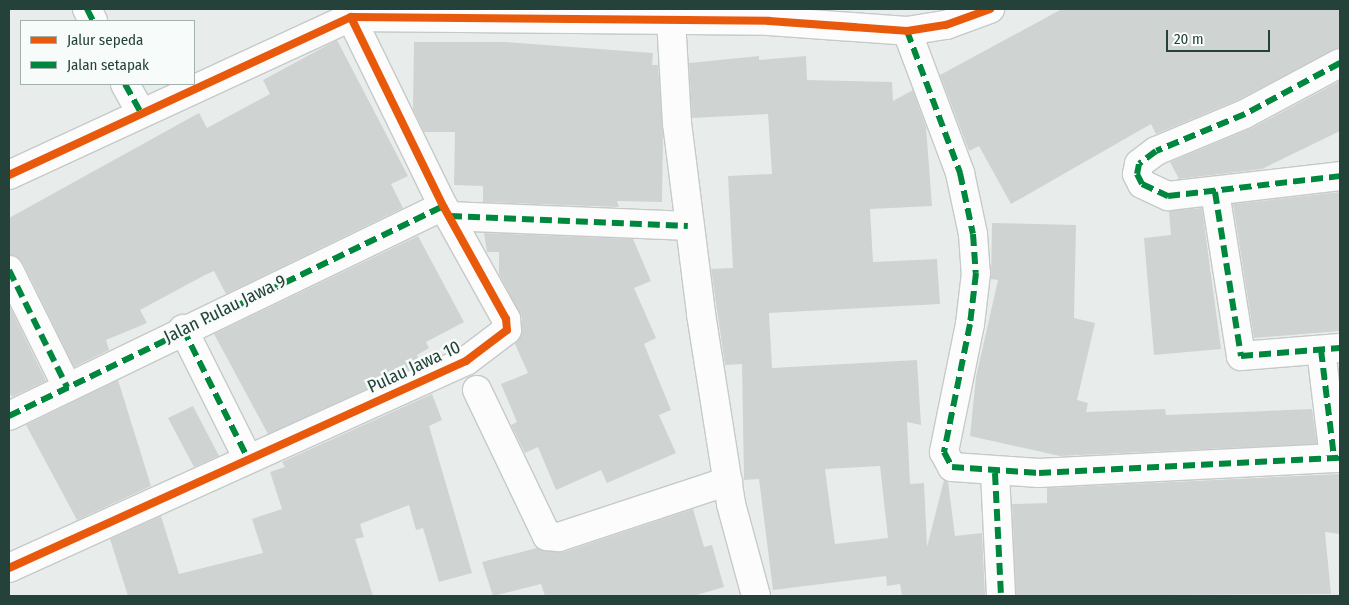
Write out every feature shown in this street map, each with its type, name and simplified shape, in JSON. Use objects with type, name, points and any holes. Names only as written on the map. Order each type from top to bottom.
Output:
[{"type":"street","points":[[9,175],[350,17],[527,12],[671,19],[769,21],[907,31],[946,25],[990,9]]},
{"type":"street","name":"Pulau Jawa 10","points":[[9,568],[466,361],[507,330],[506,319],[446,211],[350,17]]},
{"type":"street","points":[[671,19],[688,226],[728,481],[756,596]]},
{"type":"street","points":[[907,31],[960,173],[973,234],[976,274],[970,324],[944,452],[952,467],[995,473],[1337,458],[1331,349],[1241,356],[1215,192]]},
{"type":"street","points":[[1340,63],[1139,164],[1137,174],[1142,184],[1168,196],[1340,176]]},
{"type":"street","points":[[126,85],[140,113]]},
{"type":"street","points":[[446,211],[688,226]]},
{"type":"street","name":"Jalan Pulau Jawa 9","points":[[9,416],[183,329],[446,211]]},
{"type":"street","points":[[9,270],[67,387]]},
{"type":"street","points":[[183,329],[248,459]]},
{"type":"street","points":[[477,390],[547,536],[559,537],[728,481]]},
{"type":"street","points":[[995,473],[1001,596]]},
{"type":"building","points":[[1062,9],[1340,9],[1340,47],[1238,100],[1156,134],[1151,124],[1011,204],[979,146],[969,151],[940,75]]},
{"type":"building","points":[[337,40],[408,176],[391,184],[403,208],[226,294],[214,271],[205,275],[140,310],[147,323],[106,340],[109,350],[74,367],[23,263],[9,255],[9,218],[199,113],[207,128],[270,94],[263,80]]},
{"type":"building","points":[[414,42],[505,42],[653,53],[652,65],[658,65],[663,134],[662,202],[617,201],[619,207],[483,202],[483,186],[454,185],[455,132],[424,132],[413,109]]},
{"type":"building","points":[[759,56],[759,60],[806,56],[807,80],[892,82],[893,101],[913,90],[926,127],[932,206],[870,209],[873,262],[937,259],[940,304],[769,313],[772,368],[917,360],[921,425],[907,422],[910,484],[924,483],[927,547],[944,480],[948,482],[955,536],[982,533],[985,596],[902,596],[900,584],[887,586],[886,576],[773,590],[759,479],[744,480],[742,364],[725,365],[711,269],[733,268],[728,176],[772,174],[768,114],[692,118],[689,63]],"holes":[[[880,466],[888,538],[835,544],[825,469]]]},
{"type":"building","points":[[1340,81],[1340,131],[1262,169],[1179,179],[1170,162],[1252,128]]},
{"type":"building","points":[[1340,192],[1340,331],[1254,338],[1233,204]]},
{"type":"building","points":[[1202,208],[1221,349],[1154,355],[1144,238],[1171,235],[1169,211]]},
{"type":"building","points":[[992,223],[1076,225],[1074,318],[1095,323],[1077,400],[1088,403],[1086,412],[1165,409],[1166,415],[1312,409],[1317,444],[1060,456],[970,436],[976,377],[998,280],[991,279]]},
{"type":"building","points":[[484,233],[633,239],[651,281],[634,288],[656,338],[644,344],[671,410],[659,415],[676,453],[607,483],[601,470],[556,490],[538,447],[525,453],[511,425],[517,422],[501,384],[528,373],[515,344],[521,336],[522,318],[499,274],[499,252],[487,252]]},
{"type":"building","points":[[418,236],[464,322],[426,342],[429,348],[417,355],[420,365],[268,434],[214,334]]},
{"type":"building","points":[[9,305],[46,381],[12,397],[9,392]]},
{"type":"building","points":[[118,380],[151,486],[77,520],[26,425]]},
{"type":"building","points":[[432,394],[442,420],[429,426],[472,573],[439,582],[423,528],[416,530],[409,505],[360,524],[364,537],[355,539],[373,596],[128,596],[110,539],[161,516],[179,574],[263,553],[252,519],[282,509],[270,472],[285,467],[282,462]]},
{"type":"building","points":[[193,406],[219,456],[194,467],[168,418]]},
{"type":"building","points":[[1340,474],[1340,534],[1325,532],[1331,594],[1016,596],[1012,504],[1047,503],[1047,488]]},
{"type":"building","points":[[693,509],[704,547],[712,545],[724,587],[693,596],[545,596],[541,584],[493,596],[482,562],[537,548],[564,552]]},
{"type":"marked path","points":[[87,9],[92,20]]},
{"type":"marked path","points":[[907,31],[960,173],[973,234],[976,273],[970,324],[944,452],[952,467],[1039,473],[1340,458]]},
{"type":"marked path","points":[[1340,63],[1245,114],[1156,151],[1139,164],[1137,174],[1142,184],[1168,196],[1340,176]]},
{"type":"marked path","points":[[126,85],[141,113]]},
{"type":"marked path","points":[[1215,192],[1241,356],[1340,348]]},
{"type":"marked path","points":[[9,416],[443,206]]},
{"type":"marked path","points":[[450,216],[688,226]]},
{"type":"marked path","points":[[9,270],[67,387]]},
{"type":"marked path","points":[[183,329],[248,459]]},
{"type":"marked path","points":[[1321,350],[1334,458]]},
{"type":"marked path","points":[[995,473],[1001,596]]},
{"type":"cycle path","points":[[9,175],[351,17],[769,21],[907,31],[946,25],[990,9]]},
{"type":"cycle path","points":[[9,568],[466,361],[507,330],[506,319],[443,206],[351,17]]}]
